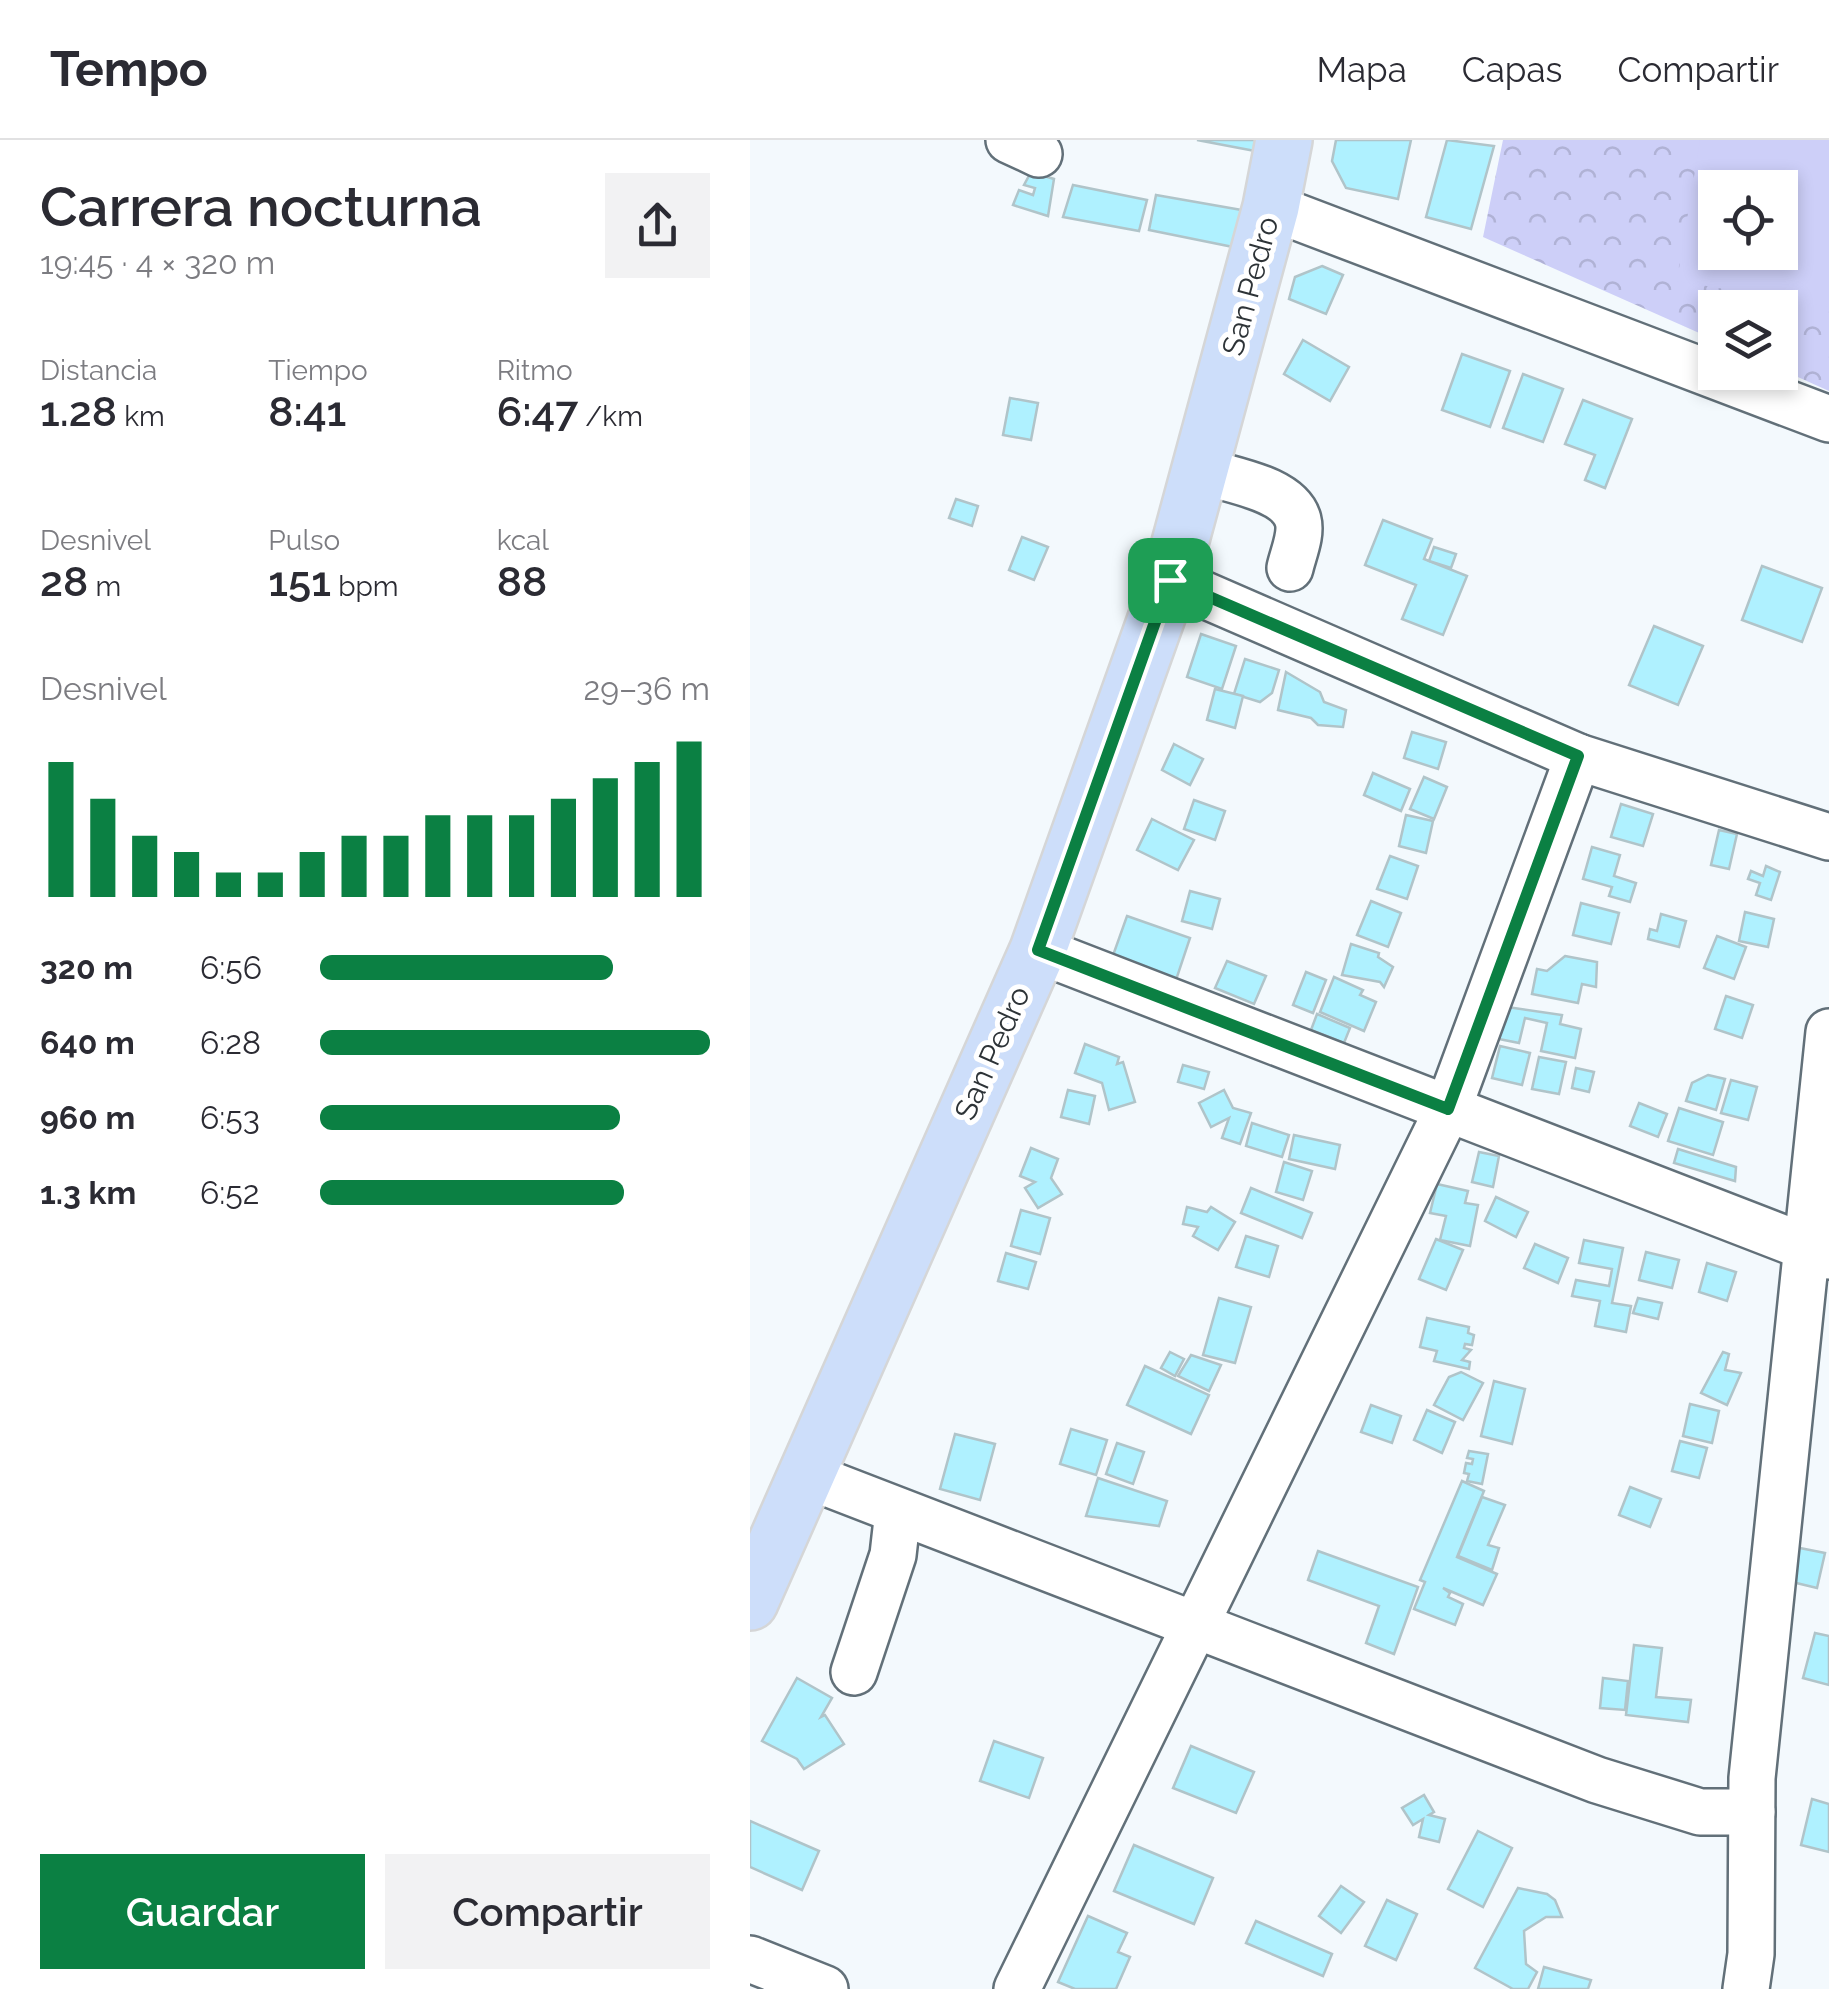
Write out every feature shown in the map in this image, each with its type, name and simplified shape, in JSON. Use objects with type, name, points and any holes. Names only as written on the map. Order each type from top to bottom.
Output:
[{"type":"main road","name":"San Pedro","points":[[750,1602],[1038,950],[1170,580],[1271,208],[1284,140]]},
{"type":"street","points":[[1271,208],[1829,419]]},
{"type":"street","points":[[1200,470],[1270,493],[1288,505],[1298,518],[1290,568]]},
{"type":"street","points":[[1170,580],[1578,756],[1829,837]]},
{"type":"street","points":[[1016,1989],[1448,1109],[1578,756]]},
{"type":"street","points":[[1038,950],[1816,1252]]},
{"type":"street","points":[[1746,1989],[1751,1954],[1752,1812],[1816,1252],[1829,1032]]},
{"type":"street","points":[[806,1475],[1596,1780],[1700,1812],[1752,1812]]},
{"type":"street","points":[[854,1672],[893,1554],[898,1511]]},
{"type":"street","points":[[750,1960],[825,1989]]},
{"type":"green space","points":[[1503,140],[1829,140],[1829,391],[1798,377],[1798,290],[1698,290],[1698,332],[1483,237]]},
{"type":"green space","points":[[1700,140],[1829,140],[1829,307],[1798,302],[1798,290],[1730,290],[1677,281]]},
{"type":"building","points":[[1197,140],[1257,140],[1255,151]]},
{"type":"building","points":[[1336,140],[1411,140],[1398,199],[1346,188],[1332,161]]},
{"type":"building","points":[[1447,140],[1494,146],[1471,229],[1426,217]]},
{"type":"building","points":[[1031,172],[1054,179],[1048,216],[1013,205],[1019,190],[1033,195],[1035,188],[1024,185]]},
{"type":"building","points":[[1073,185],[1147,200],[1139,231],[1063,217]]},
{"type":"building","points":[[1156,195],[1253,212],[1238,248],[1149,230]]},
{"type":"building","points":[[1322,266],[1343,275],[1326,314],[1289,299],[1295,277]]},
{"type":"building","points":[[1303,340],[1349,367],[1330,401],[1284,374]]},
{"type":"building","points":[[1462,354],[1510,371],[1490,427],[1442,410]]},
{"type":"building","points":[[1523,374],[1563,389],[1543,442],[1503,428]]},
{"type":"building","points":[[1010,398],[1038,403],[1031,440],[1003,435]]},
{"type":"building","points":[[1583,400],[1632,419],[1605,488],[1585,480],[1595,455],[1565,444]]},
{"type":"building","points":[[956,499],[978,506],[972,526],[949,518]]},
{"type":"building","points":[[1383,520],[1432,539],[1424,559],[1467,576],[1443,635],[1402,619],[1416,585],[1365,565]]},
{"type":"building","points":[[1022,537],[1048,547],[1034,580],[1009,570]]},
{"type":"building","points":[[1434,547],[1456,554],[1451,568],[1429,561]]},
{"type":"building","points":[[1762,566],[1822,588],[1802,642],[1742,620]]},
{"type":"building","points":[[1654,626],[1703,646],[1678,705],[1629,685]]},
{"type":"building","points":[[1201,634],[1236,646],[1222,689],[1187,677]]},
{"type":"building","points":[[1245,659],[1279,670],[1272,693],[1260,702],[1234,694]]},
{"type":"building","points":[[1286,672],[1320,692],[1324,702],[1346,710],[1343,727],[1318,725],[1311,718],[1278,710]]},
{"type":"building","points":[[1215,689],[1243,696],[1235,728],[1207,720]]},
{"type":"building","points":[[1412,732],[1446,742],[1438,769],[1404,758]]},
{"type":"building","points":[[1174,744],[1203,759],[1190,785],[1162,770]]},
{"type":"building","points":[[1373,773],[1410,789],[1401,811],[1364,795]]},
{"type":"building","points":[[1424,777],[1447,787],[1434,819],[1410,809]]},
{"type":"building","points":[[1194,800],[1225,811],[1215,840],[1184,829]]},
{"type":"building","points":[[1621,804],[1653,814],[1643,846],[1611,837]]},
{"type":"building","points":[[1406,815],[1433,821],[1426,853],[1399,846]]},
{"type":"building","points":[[1152,819],[1194,840],[1178,870],[1137,850]]},
{"type":"building","points":[[1719,830],[1737,834],[1729,869],[1711,865]]},
{"type":"building","points":[[1592,847],[1620,855],[1614,876],[1636,883],[1630,902],[1609,896],[1612,887],[1583,879]]},
{"type":"building","points":[[1390,856],[1418,866],[1407,899],[1377,889]]},
{"type":"building","points":[[1766,866],[1780,872],[1771,900],[1756,895],[1760,883],[1748,879],[1751,871],[1763,876]]},
{"type":"building","points":[[1190,891],[1220,899],[1212,929],[1182,921]]},
{"type":"building","points":[[1371,901],[1401,913],[1388,947],[1357,935]]},
{"type":"building","points":[[1581,903],[1619,913],[1611,944],[1573,935]]},
{"type":"building","points":[[1745,912],[1774,919],[1768,947],[1739,941]]},
{"type":"building","points":[[1661,914],[1686,921],[1679,947],[1648,939],[1650,929],[1657,931]]},
{"type":"building","points":[[1127,916],[1190,938],[1175,983],[1111,961]]},
{"type":"building","points":[[1717,936],[1746,947],[1734,979],[1704,968]]},
{"type":"building","points":[[1351,944],[1379,953],[1378,957],[1393,967],[1384,987],[1380,982],[1342,975]]},
{"type":"building","points":[[1565,956],[1597,962],[1596,987],[1582,984],[1578,1003],[1532,994],[1537,969],[1547,971]]},
{"type":"building","points":[[1227,961],[1266,976],[1254,1004],[1215,988]]},
{"type":"building","points":[[1306,972],[1326,980],[1313,1013],[1293,1005]]},
{"type":"building","points":[[1334,977],[1363,990],[1360,995],[1376,1002],[1364,1031],[1320,1012]]},
{"type":"building","points":[[1726,996],[1753,1005],[1742,1038],[1715,1029]]},
{"type":"building","points":[[1507,1007],[1562,1015],[1560,1024],[1581,1029],[1575,1058],[1541,1051],[1547,1023],[1525,1018],[1519,1043],[1499,1039]]},
{"type":"building","points":[[1317,1014],[1350,1028],[1344,1043],[1311,1030]]},
{"type":"building","points":[[1085,1044],[1119,1057],[1117,1064],[1123,1062],[1135,1102],[1109,1110],[1102,1083],[1075,1073]]},
{"type":"building","points":[[1500,1046],[1530,1053],[1522,1085],[1492,1078]]},
{"type":"building","points":[[1539,1057],[1566,1062],[1559,1094],[1532,1089]]},
{"type":"building","points":[[1183,1065],[1209,1072],[1204,1089],[1178,1082]]},
{"type":"building","points":[[1576,1068],[1594,1072],[1589,1092],[1572,1088]]},
{"type":"building","points":[[1708,1075],[1725,1079],[1716,1110],[1686,1101],[1692,1083]]},
{"type":"building","points":[[1731,1080],[1757,1087],[1748,1120],[1721,1113]]},
{"type":"building","points":[[1068,1090],[1095,1096],[1089,1124],[1061,1117]]},
{"type":"building","points":[[1224,1090],[1233,1108],[1251,1113],[1240,1144],[1222,1138],[1229,1118],[1211,1127],[1199,1103]]},
{"type":"building","points":[[1639,1103],[1667,1114],[1658,1137],[1630,1126]]},
{"type":"building","points":[[1679,1108],[1723,1122],[1713,1155],[1668,1141]]},
{"type":"building","points":[[1252,1123],[1289,1135],[1282,1157],[1246,1146]]},
{"type":"building","points":[[1294,1135],[1340,1145],[1335,1169],[1289,1159]]},
{"type":"building","points":[[1031,1148],[1058,1159],[1051,1178],[1062,1194],[1038,1208],[1025,1188],[1035,1182],[1020,1176]]},
{"type":"building","points":[[1678,1149],[1736,1167],[1735,1181],[1674,1163]]},
{"type":"building","points":[[1479,1152],[1499,1156],[1493,1187],[1472,1182]]},
{"type":"building","points":[[1284,1162],[1312,1171],[1303,1200],[1276,1192]]},
{"type":"building","points":[[1437,1184],[1468,1191],[1465,1203],[1478,1205],[1470,1246],[1440,1240],[1446,1216],[1430,1213]]},
{"type":"building","points":[[1251,1188],[1312,1213],[1302,1238],[1241,1213]]},
{"type":"building","points":[[1496,1197],[1528,1212],[1516,1237],[1485,1221]]},
{"type":"building","points":[[1187,1207],[1207,1212],[1211,1207],[1235,1222],[1218,1250],[1193,1236],[1198,1227],[1183,1224]]},
{"type":"building","points":[[1021,1210],[1050,1218],[1040,1254],[1011,1246]]},
{"type":"building","points":[[1246,1236],[1278,1246],[1269,1277],[1236,1267]]},
{"type":"building","points":[[1436,1239],[1463,1250],[1446,1290],[1419,1279]]},
{"type":"building","points":[[1584,1240],[1623,1248],[1612,1303],[1631,1306],[1626,1332],[1595,1326],[1600,1301],[1572,1296],[1576,1280],[1609,1286],[1612,1269],[1579,1263]]},
{"type":"building","points":[[1535,1244],[1568,1258],[1558,1283],[1524,1268]]},
{"type":"building","points":[[1646,1252],[1679,1260],[1672,1288],[1639,1280]]},
{"type":"building","points":[[1006,1253],[1036,1262],[1028,1289],[998,1281]]},
{"type":"building","points":[[1707,1263],[1736,1272],[1727,1301],[1699,1292]]},
{"type":"building","points":[[1219,1298],[1251,1307],[1235,1363],[1203,1355]]},
{"type":"building","points":[[1638,1298],[1662,1303],[1658,1319],[1633,1313]]},
{"type":"building","points":[[1427,1318],[1469,1327],[1468,1333],[1474,1335],[1472,1345],[1465,1344],[1464,1348],[1471,1350],[1462,1360],[1470,1362],[1469,1369],[1434,1361],[1437,1351],[1420,1347]]},
{"type":"building","points":[[1170,1352],[1184,1359],[1175,1376],[1161,1368]]},
{"type":"building","points":[[1723,1352],[1729,1354],[1725,1370],[1741,1373],[1727,1405],[1701,1393]]},
{"type":"building","points":[[1191,1355],[1221,1365],[1209,1391],[1178,1376]]},
{"type":"building","points":[[1145,1366],[1209,1395],[1191,1434],[1127,1405]]},
{"type":"building","points":[[1461,1372],[1483,1383],[1463,1420],[1434,1405],[1449,1377]]},
{"type":"building","points":[[1494,1381],[1525,1389],[1512,1444],[1481,1436]]},
{"type":"building","points":[[1690,1404],[1719,1411],[1712,1443],[1683,1436]]},
{"type":"building","points":[[1371,1405],[1401,1416],[1392,1443],[1361,1432]]},
{"type":"building","points":[[1427,1410],[1455,1422],[1442,1453],[1414,1440]]},
{"type":"building","points":[[1071,1429],[1107,1440],[1096,1475],[1060,1464]]},
{"type":"building","points":[[955,1434],[995,1444],[980,1500],[940,1489]]},
{"type":"building","points":[[1680,1441],[1707,1448],[1699,1478],[1672,1471]]},
{"type":"building","points":[[1117,1443],[1144,1452],[1133,1484],[1106,1474]]},
{"type":"building","points":[[1469,1451],[1488,1454],[1482,1484],[1467,1481],[1466,1463],[1472,1464],[1473,1459],[1467,1458]]},
{"type":"building","points":[[1098,1478],[1167,1501],[1159,1526],[1086,1516]]},
{"type":"building","points":[[1462,1481],[1484,1491],[1457,1557],[1497,1574],[1483,1605],[1443,1588],[1450,1593],[1448,1597],[1463,1604],[1455,1625],[1414,1609],[1425,1582],[1420,1580]]},
{"type":"building","points":[[1630,1487],[1661,1499],[1650,1527],[1619,1515]]},
{"type":"building","points":[[1482,1497],[1505,1505],[1488,1545],[1499,1548],[1492,1570],[1458,1556]]},
{"type":"building","points":[[1795,1547],[1825,1553],[1817,1588],[1788,1581]]},
{"type":"building","points":[[1318,1551],[1418,1587],[1394,1654],[1366,1643],[1379,1606],[1308,1580]]},
{"type":"building","points":[[1815,1633],[1829,1636],[1829,1685],[1803,1678]]},
{"type":"building","points":[[1634,1645],[1662,1648],[1656,1697],[1691,1700],[1688,1722],[1626,1715]]},
{"type":"building","points":[[797,1678],[832,1698],[821,1717],[825,1715],[844,1744],[804,1769],[797,1759],[762,1741]]},
{"type":"building","points":[[1603,1678],[1628,1681],[1625,1710],[1600,1708]]},
{"type":"building","points":[[994,1741],[1043,1758],[1029,1798],[980,1781]]},
{"type":"building","points":[[1191,1746],[1254,1772],[1236,1813],[1173,1788]]},
{"type":"building","points":[[1424,1795],[1434,1812],[1429,1815],[1445,1819],[1439,1842],[1419,1837],[1423,1819],[1413,1825],[1402,1808]]},
{"type":"building","points":[[1812,1799],[1829,1804],[1829,1852],[1801,1845]]},
{"type":"building","points":[[750,1821],[819,1851],[802,1890],[750,1867]]},
{"type":"building","points":[[1478,1831],[1512,1848],[1483,1907],[1448,1889]]},
{"type":"building","points":[[1134,1845],[1213,1878],[1194,1924],[1114,1891]]},
{"type":"building","points":[[1341,1886],[1364,1902],[1341,1933],[1319,1916]]},
{"type":"building","points":[[1518,1888],[1547,1894],[1555,1900],[1562,1917],[1546,1917],[1524,1931],[1526,1964],[1537,1972],[1528,1989],[1513,1989],[1475,1968]]},
{"type":"building","points":[[1387,1900],[1417,1914],[1396,1960],[1365,1946]]},
{"type":"building","points":[[1088,1916],[1127,1933],[1118,1952],[1130,1957],[1116,1989],[1075,1989],[1058,1982]]},
{"type":"building","points":[[1256,1921],[1332,1954],[1323,1976],[1246,1943]]},
{"type":"building","points":[[1544,1967],[1591,1980],[1588,1989],[1538,1989]]},
{"type":"route","points":[[1170,580],[1578,756],[1448,1109],[1038,950],[1170,580]]}]
